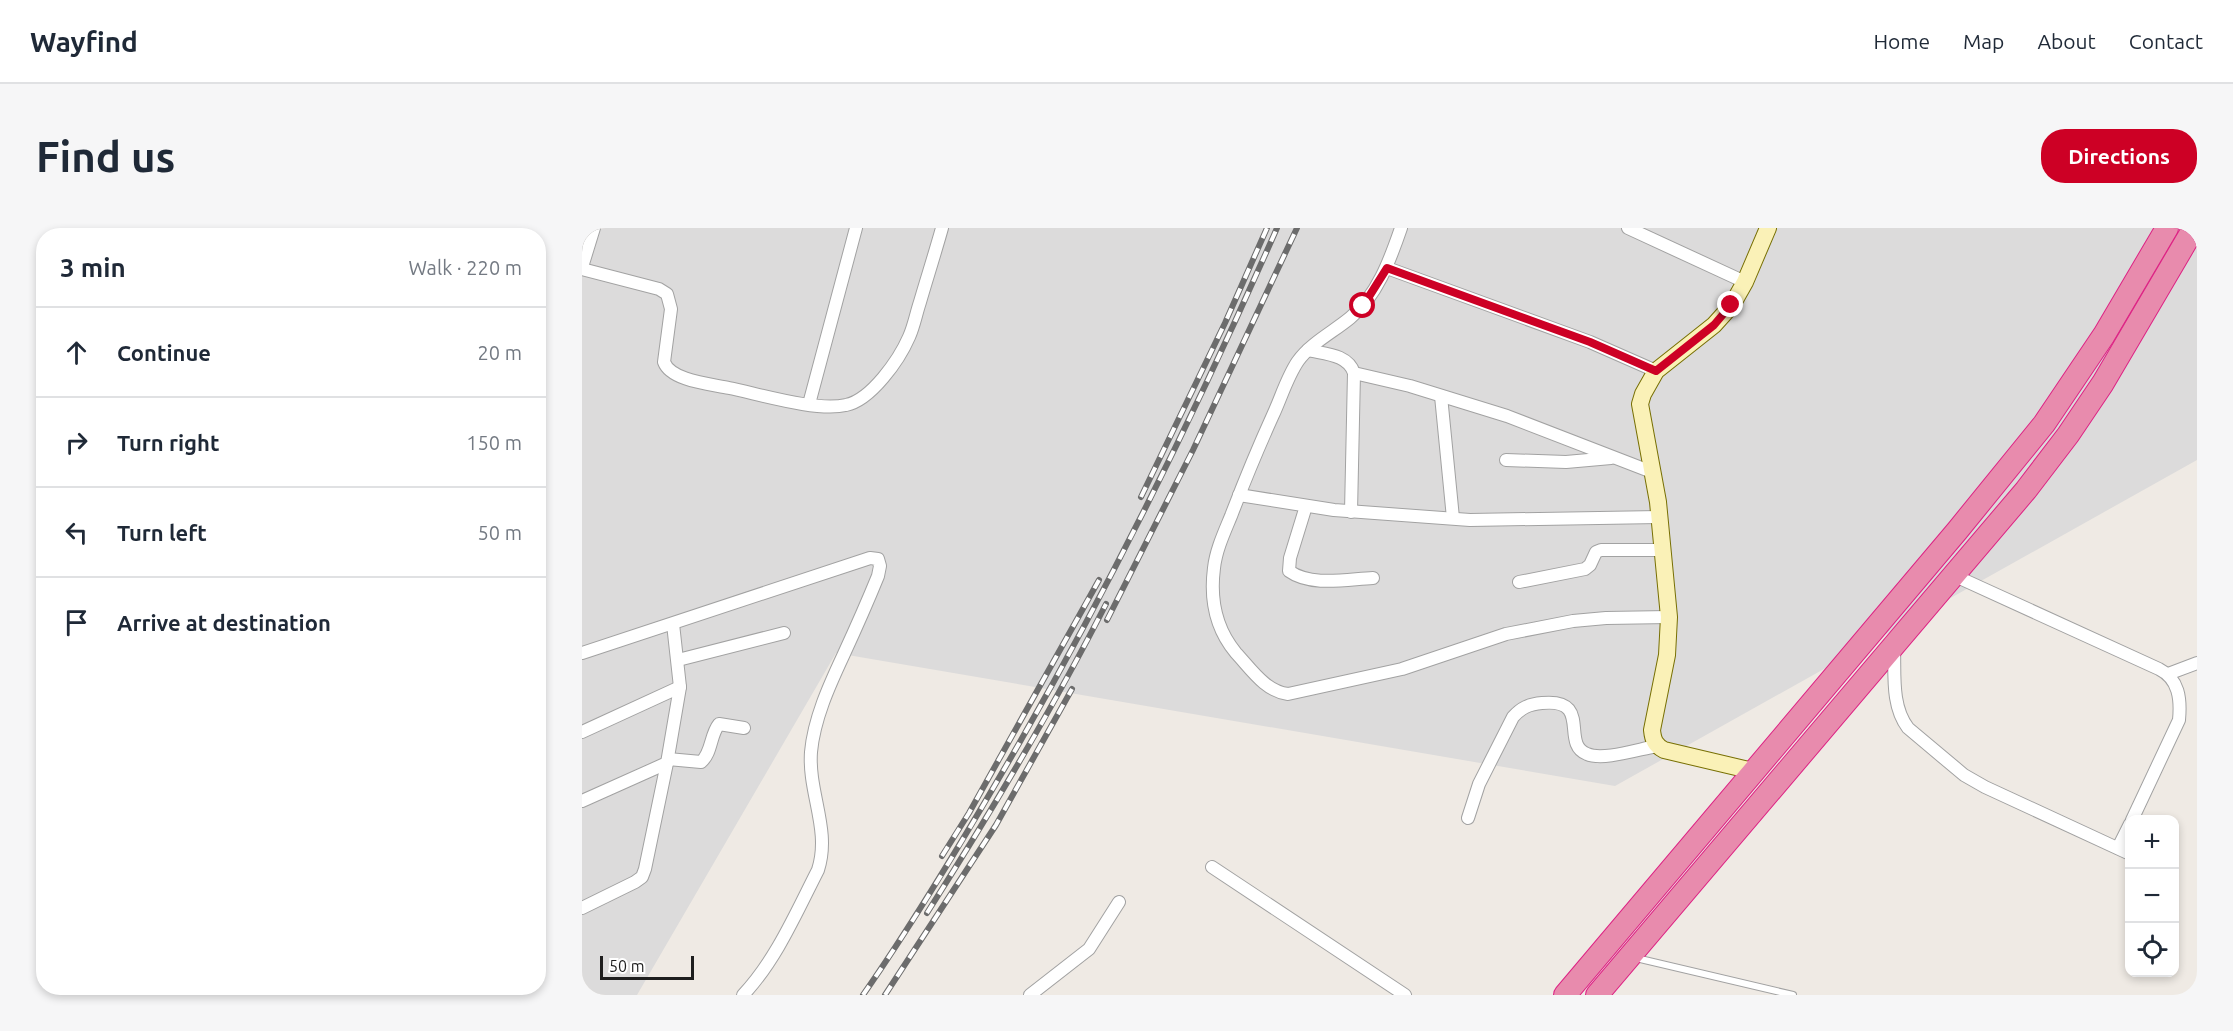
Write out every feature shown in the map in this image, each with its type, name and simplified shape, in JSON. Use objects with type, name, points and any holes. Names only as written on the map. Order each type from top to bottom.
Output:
[{"type":"highway","points":[[1565,995],[1957,531],[2044,424],[2104,335],[2167,228]]},
{"type":"highway","points":[[1598,995],[1953,575],[2002,521],[2068,435],[2103,383],[2194,228]]},
{"type":"street","points":[[594,228],[582,268],[659,289],[666,294],[671,309],[664,362],[672,373],[693,381],[832,407],[860,400],[872,390],[900,355],[910,336],[942,228]]},
{"type":"street","points":[[809,404],[856,228]]},
{"type":"street","points":[[1401,228],[1387,268],[1363,306],[1308,350],[1296,364],[1239,495],[1217,551],[1214,568],[1215,615],[1219,629],[1229,644],[1269,688],[1280,693],[1300,692],[1402,669],[1506,634],[1573,621],[1669,617]]},
{"type":"street","points":[[1628,228],[1745,282]]},
{"type":"street","points":[[1657,746],[1652,730],[1667,655],[1669,617],[1659,518],[1640,404],[1656,371],[1714,325],[1731,305],[1745,282],[1768,228]]},
{"type":"street","points":[[1387,268],[1590,342],[1656,371]]},
{"type":"street","points":[[1308,350],[1345,359],[1352,366],[1354,373],[1351,512]]},
{"type":"street","points":[[1354,373],[1410,386],[1507,416],[1652,472]]},
{"type":"street","points":[[1442,396],[1453,518]]},
{"type":"street","points":[[1506,460],[1566,462],[1615,458]]},
{"type":"street","points":[[1239,495],[1351,512],[1453,518],[1659,518]]},
{"type":"street","points":[[1306,506],[1290,558],[1289,571],[1295,576],[1320,581],[1373,578]]},
{"type":"street","points":[[1518,582],[1585,569],[1590,566],[1596,552],[1601,550],[1662,550]]},
{"type":"street","points":[[582,653],[870,558],[878,559],[880,566],[874,587],[826,694],[812,741],[810,756],[823,838],[822,858],[818,870],[773,955],[756,982],[743,995]]},
{"type":"street","points":[[1953,575],[2168,674],[2174,680],[2178,691],[2179,720],[2134,815]]},
{"type":"street","points":[[582,908],[642,877],[680,687],[673,624]]},
{"type":"street","points":[[678,660],[784,633]]},
{"type":"street","points":[[1894,646],[1896,705],[1908,728],[1964,775],[1985,787],[2124,851]]},
{"type":"street","points":[[2168,674],[2197,663]]},
{"type":"street","points":[[582,732],[680,687]]},
{"type":"street","points":[[1468,818],[1479,784],[1513,717],[1519,710],[1529,705],[1560,704],[1568,708],[1572,714],[1579,750],[1587,754],[1602,756],[1657,746],[1664,750],[1753,771]]},
{"type":"street","points":[[582,801],[667,761],[701,762],[707,756],[719,724],[744,728]]},
{"type":"street","points":[[1212,867],[1405,995]]},
{"type":"street","points":[[1030,995],[1089,949],[1119,902]]},
{"type":"lane","points":[[1630,956],[1793,995]]},
{"type":"shaded area","points":[[582,228],[2197,228],[2197,460],[1615,786],[836,653],[637,995],[582,995]]},
{"type":"railway","points":[[1141,497],[1225,323],[1267,228]]},
{"type":"railway","points":[[863,995],[905,933],[964,837],[1056,678],[1156,487],[1277,228]]},
{"type":"railway","points":[[1107,620],[1193,450],[1297,228]]},
{"type":"railway","points":[[942,856],[969,813],[1099,580]]},
{"type":"railway","points":[[927,913],[1020,760],[1106,604]]},
{"type":"railway","points":[[885,995],[996,825],[1072,689]]},
{"type":"route","points":[[1363,306],[1387,268],[1590,342],[1656,371],[1714,325],[1731,305]]}]
